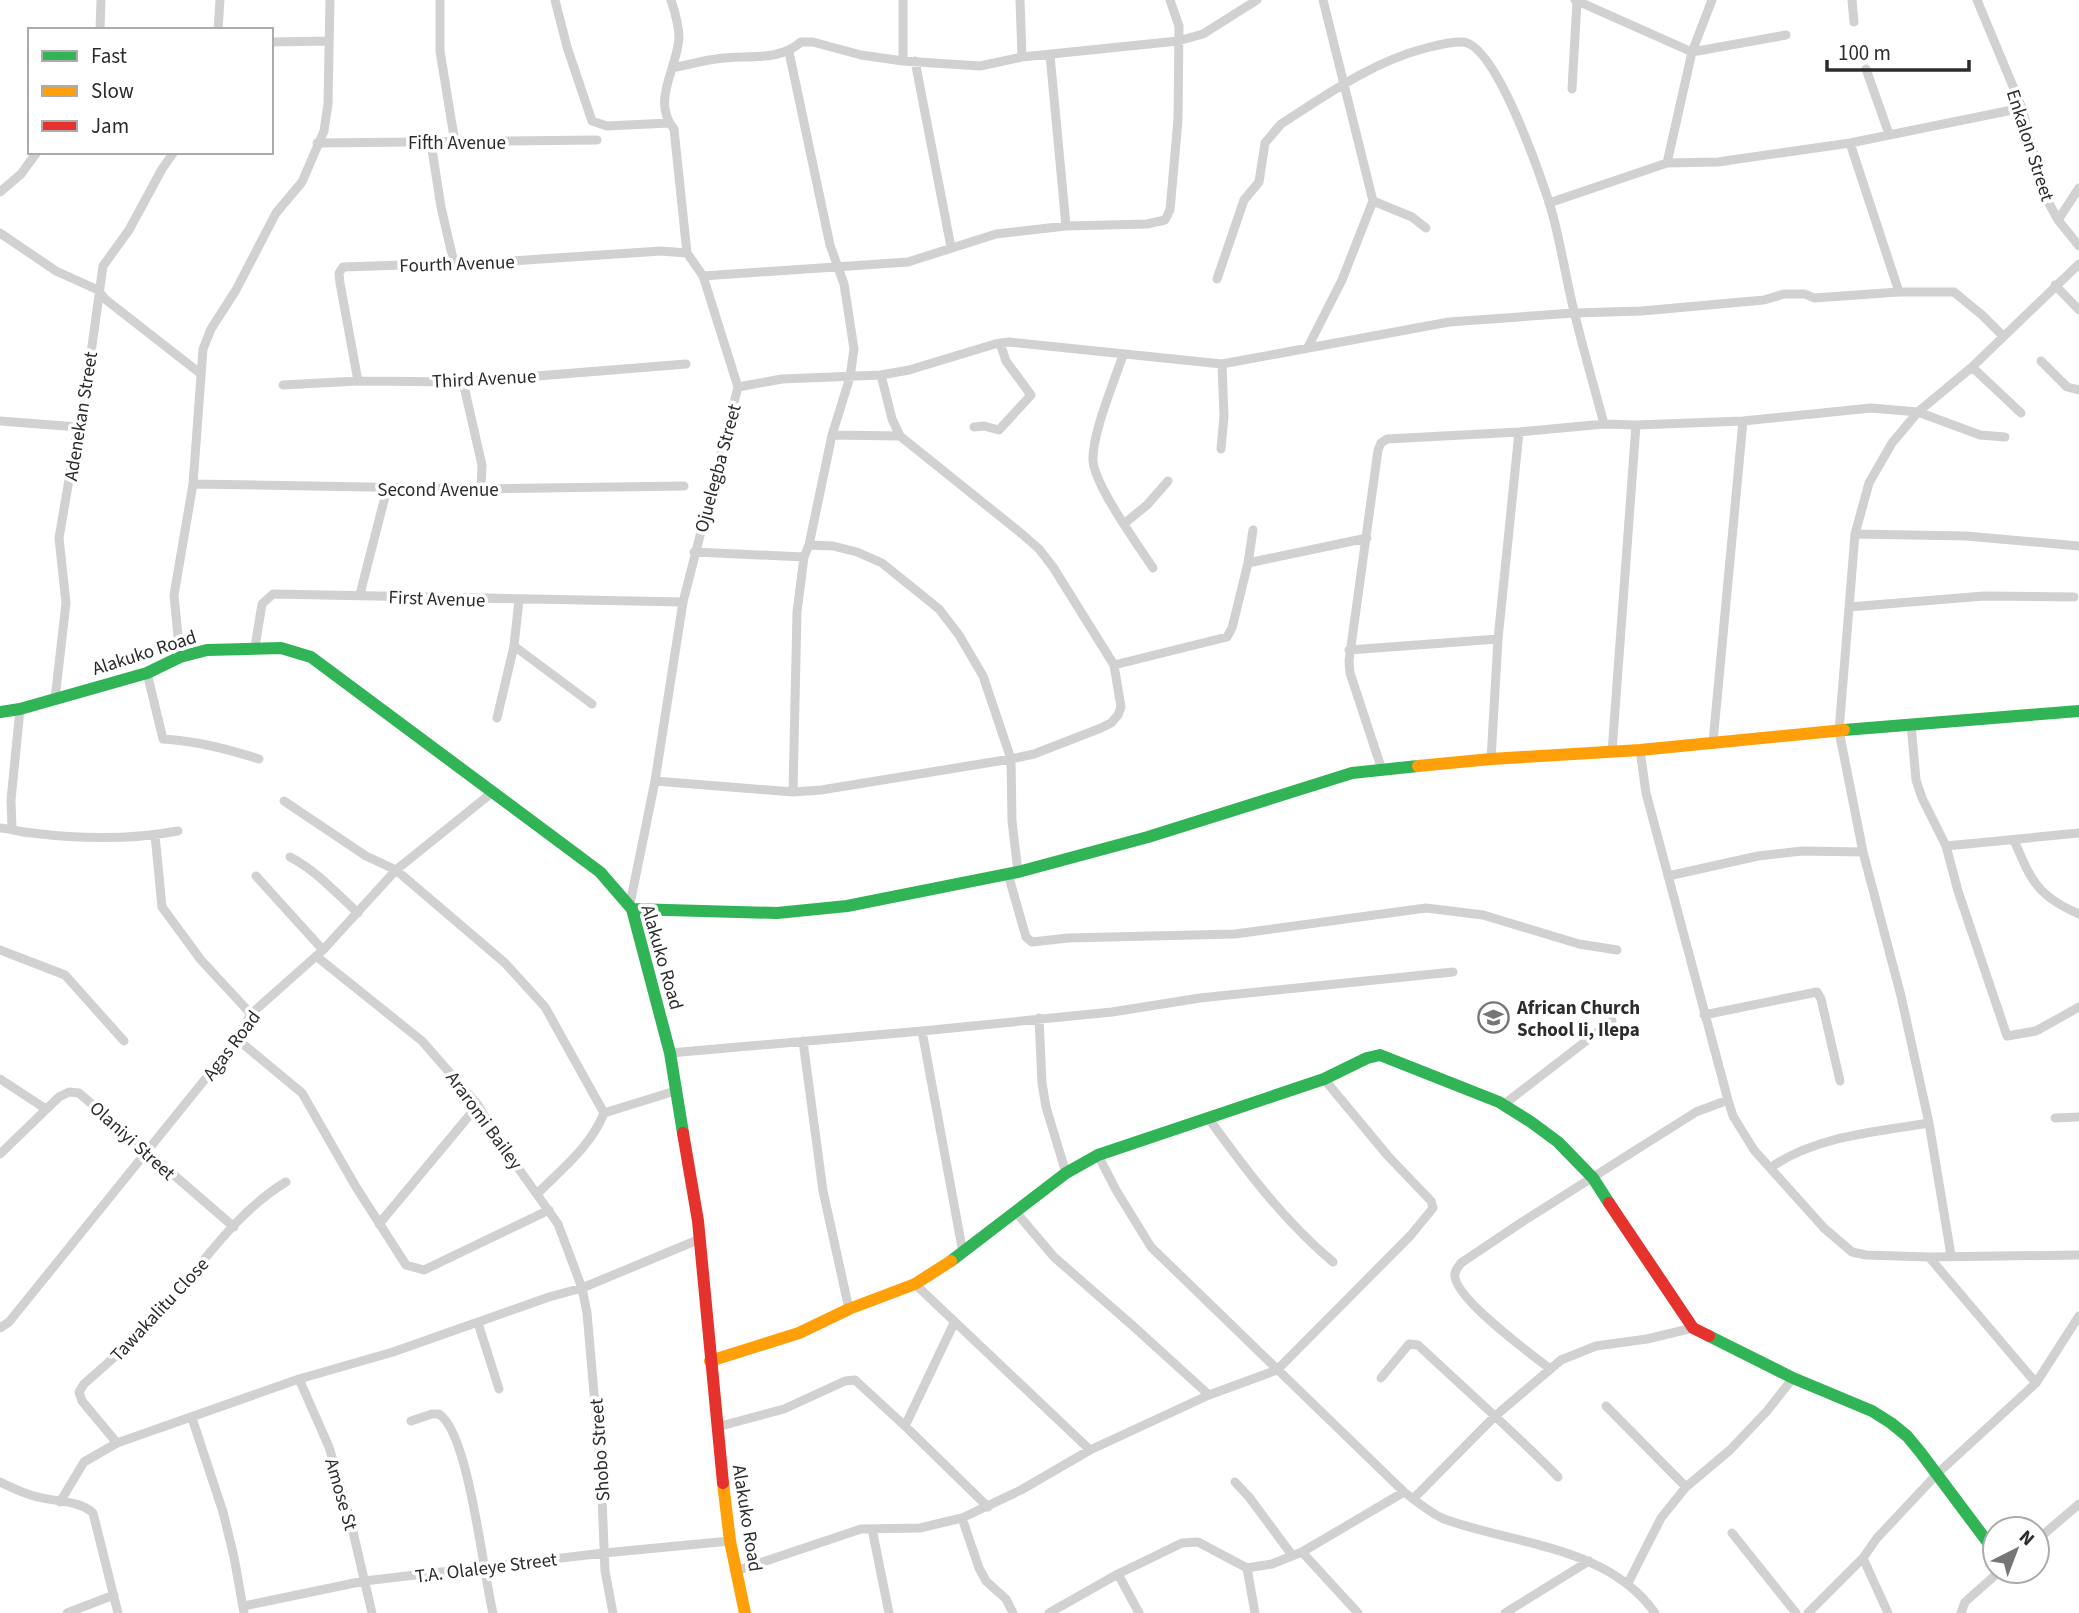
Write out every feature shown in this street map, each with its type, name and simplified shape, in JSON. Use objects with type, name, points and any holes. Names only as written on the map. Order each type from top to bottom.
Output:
[{"type":"street","points":[[100,28],[101,0]]},
{"type":"street","points":[[218,28],[220,0]]},
{"type":"street","points":[[180,657],[174,595],[193,484],[202,349],[276,213],[302,182],[324,131],[328,104],[330,0]]},
{"type":"street","points":[[440,0],[440,51],[455,143]]},
{"type":"street","points":[[555,0],[567,47],[592,121],[607,126],[669,123]]},
{"type":"street","name":"Ojuelegba Street","points":[[631,907],[655,781],[683,601],[738,387],[703,276],[687,253],[674,129],[669,123],[663,102],[679,39],[671,0]]},
{"type":"street","points":[[903,0],[903,61]]},
{"type":"street","points":[[1020,0],[1022,57]]},
{"type":"street","points":[[703,276],[908,262],[996,234],[1066,226],[1147,224],[1165,220],[1168,216],[1178,120],[1179,26],[1170,0]]},
{"type":"street","points":[[672,68],[718,58],[740,59],[789,52],[801,42],[813,42],[861,55],[903,61],[980,66],[1022,57],[1178,41],[1203,34],[1257,0]]},
{"type":"street","points":[[1308,347],[1342,281],[1373,201],[1323,0]]},
{"type":"street","points":[[1667,163],[1692,52],[1712,0]]},
{"type":"street","points":[[1852,0],[1854,22]]},
{"type":"street","name":"Enkalon Street","points":[[1977,0],[2022,108],[2045,195],[2058,220],[2079,246]]},
{"type":"street","points":[[1572,89],[1576,1],[1692,52],[1786,36]]},
{"type":"street","points":[[273,42],[329,41]]},
{"type":"street","points":[[1217,279],[1244,200],[1259,182],[1265,143],[1281,124],[1344,84],[1397,56],[1448,43],[1465,42],[1474,46],[1503,86],[1549,203],[1574,313],[1604,424]]},
{"type":"street","points":[[789,52],[830,246],[844,284],[854,349],[850,377],[832,436],[810,545],[804,557],[797,612],[793,792]]},
{"type":"street","points":[[1050,55],[1066,226]]},
{"type":"street","points":[[915,61],[951,247]]},
{"type":"street","points":[[1866,69],[1889,134]]},
{"type":"street","points":[[1549,203],[1667,163],[1718,162],[1850,143],[2022,108]]},
{"type":"street","name":"Fifth Avenue","points":[[317,144],[597,141]]},
{"type":"street","points":[[430,143],[454,263]]},
{"type":"street","points":[[1850,143],[1899,292]]},
{"type":"street","points":[[0,192],[21,174],[36,154]]},
{"type":"street","name":"Adenekan Street","points":[[55,699],[66,603],[60,538],[83,411],[103,266],[129,230],[173,154]]},
{"type":"street","points":[[2058,220],[2079,188]]},
{"type":"street","points":[[1373,201],[1412,217],[1426,228]]},
{"type":"street","points":[[0,233],[56,271],[98,290],[105,299],[201,374]]},
{"type":"street","name":"Fourth Avenue","points":[[358,381],[340,283],[339,273],[343,267],[661,251],[687,253]]},
{"type":"street","points":[[1951,1255],[1929,1123],[1901,996],[1863,852],[1839,731],[1855,534],[1869,483],[1892,443],[1918,412],[1972,367],[2079,264]]},
{"type":"street","points":[[2055,285],[2079,310]]},
{"type":"street","points":[[738,387],[782,379],[881,375],[909,370],[1009,342],[1222,364],[1449,322],[1642,311],[1764,300],[1784,294],[1805,294],[1814,298],[1899,292],[1954,292],[2003,336]]},
{"type":"street","points":[[974,427],[984,426],[999,430],[1031,396],[1006,361],[1000,343]]},
{"type":"street","points":[[1123,355],[1094,445],[1093,462],[1104,489],[1153,568]]},
{"type":"street","points":[[2041,361],[2067,387],[2079,390]]},
{"type":"street","points":[[1221,449],[1224,416],[1222,364]]},
{"type":"street","name":"Third Avenue","points":[[283,385],[358,381],[463,382],[686,365]]},
{"type":"street","points":[[1972,367],[2021,413]]},
{"type":"street","points":[[655,781],[793,792],[821,790],[1034,754],[1111,723],[1118,715],[1121,707],[1114,665],[1053,566],[1039,549],[900,436],[892,419],[881,375]]},
{"type":"street","points":[[463,382],[482,465],[481,489]]},
{"type":"street","points":[[1382,769],[1350,673],[1349,650],[1378,450],[1381,443],[1387,439],[1519,432],[1604,424],[1744,421],[1871,408],[1918,412],[1980,435],[2005,437]]},
{"type":"street","points":[[0,421],[78,427]]},
{"type":"street","points":[[1713,742],[1744,421]]},
{"type":"street","points":[[1612,752],[1636,425]]},
{"type":"street","points":[[1491,759],[1499,639],[1519,432]]},
{"type":"street","points":[[832,436],[900,436]]},
{"type":"street","points":[[1125,523],[1147,505],[1168,481]]},
{"type":"street","name":"Second Avenue","points":[[193,484],[387,489],[684,486]]},
{"type":"street","points":[[360,594],[387,489]]},
{"type":"street","points":[[1114,665],[1227,636],[1232,628],[1248,563],[1253,530]]},
{"type":"street","points":[[1855,534],[1966,536],[2079,546]]},
{"type":"street","points":[[1248,563],[1367,538]]},
{"type":"street","points":[[810,545],[834,546],[882,563],[939,609],[959,635],[983,676],[1011,759],[1013,873],[1026,937],[1031,942],[1068,938],[1235,934],[1426,908],[1483,915],[1579,944],[1617,950]]},
{"type":"street","points":[[694,552],[804,557]]},
{"type":"street","name":"First Avenue","points":[[255,647],[262,604],[272,594],[683,601]]},
{"type":"street","points":[[1849,607],[1984,596],[2074,597]]},
{"type":"street","points":[[497,718],[514,646],[519,600]]},
{"type":"street","points":[[1349,650],[1499,639]]},
{"type":"street","points":[[514,646],[592,704]]},
{"type":"street","name":"Alakuko Road","points":[[0,712],[20,709],[147,673],[180,657],[207,650],[281,648],[312,657],[600,872],[631,907],[670,1052],[700,1239],[716,1427],[730,1541],[745,1613]]},
{"type":"street","points":[[147,673],[163,739],[190,741],[260,759]]},
{"type":"street","points":[[12,829],[11,800],[20,709]]},
{"type":"street","points":[[631,907],[792,912],[847,905],[1013,873],[1149,837],[1352,774],[1382,769],[1640,750],[2079,711]]},
{"type":"street","points":[[1911,724],[1916,780],[1946,846],[1958,891],[2007,1036],[2036,1031],[2079,1007]]},
{"type":"street","points":[[1640,750],[1646,793],[1728,1100],[1742,1133],[1770,1168],[1831,1235],[1852,1252],[1929,1257],[2079,1255]]},
{"type":"street","name":"Agas Road","points":[[0,1328],[9,1322],[64,1256],[237,1039],[251,1014],[319,953],[396,870],[494,791]]},
{"type":"street","points":[[284,801],[366,856],[396,870],[523,980],[545,1007],[604,1113]]},
{"type":"street","points":[[0,828],[29,833],[100,837],[155,835],[178,831]]},
{"type":"street","points":[[1946,846],[2079,833]]},
{"type":"street","points":[[155,835],[162,907],[201,960],[251,1014]]},
{"type":"street","points":[[2014,841],[2030,879],[2058,905],[2079,914]]},
{"type":"street","points":[[1668,876],[1758,856],[1802,851],[1863,852]]},
{"type":"street","points":[[290,857],[318,874],[328,887],[358,913]]},
{"type":"street","name":"Araromi Bailey","points":[[256,876],[319,953],[422,1041],[478,1105],[499,1141],[549,1210],[566,1240],[582,1288]]},
{"type":"street","points":[[0,950],[65,975],[124,1041]]},
{"type":"street","points":[[670,1052],[1112,1012],[1200,998],[1453,972]]},
{"type":"street","points":[[1704,1015],[1817,992],[1821,999],[1840,1081]]},
{"type":"street","points":[[1039,1018],[1042,1083],[1046,1107],[1066,1173]]},
{"type":"street","points":[[1503,1105],[1612,1021]]},
{"type":"street","points":[[922,1031],[962,1253]]},
{"type":"street","points":[[237,1039],[302,1093],[401,1260],[414,1269],[424,1270],[549,1210]]},
{"type":"street","points":[[803,1041],[823,1191],[849,1309]]},
{"type":"street","points":[[710,1361],[786,1338],[849,1309],[915,1284],[962,1253],[1066,1173],[1098,1155],[1324,1079],[1367,1058],[1380,1055],[1503,1105],[1558,1142],[1593,1178],[1693,1328],[1793,1378],[1872,1411],[1891,1423],[1908,1436],[1981,1533]]},
{"type":"street","points":[[0,1079],[46,1109]]},
{"type":"street","points":[[736,1571],[844,1534],[872,1529],[920,1528],[962,1518],[988,1507],[1090,1450],[1209,1395],[1277,1370],[1411,1235],[1433,1208],[1431,1201],[1388,1156],[1324,1079]]},
{"type":"street","points":[[538,1193],[586,1145],[604,1113],[675,1091]]},
{"type":"street","name":"Olaniyi Street","points":[[0,1154],[59,1097],[69,1092],[79,1093],[145,1153],[234,1227]]},
{"type":"street","points":[[1550,1369],[1497,1327],[1470,1301],[1456,1280],[1455,1273],[1470,1256],[1696,1112],[1728,1100]]},
{"type":"street","points":[[379,1224],[478,1105]]},
{"type":"street","points":[[2055,1118],[2079,1117]]},
{"type":"street","points":[[1209,1119],[1277,1207],[1333,1262]]},
{"type":"street","points":[[1770,1168],[1783,1158],[1840,1138],[1929,1123]]},
{"type":"street","points":[[1098,1155],[1151,1247],[1404,1492],[1441,1518],[1604,1567],[1628,1583],[1655,1613]]},
{"type":"street","name":"Tawakalitu Close","points":[[117,1443],[82,1401],[79,1392],[84,1384],[129,1345],[159,1314],[260,1198],[286,1182]]},
{"type":"street","points":[[1015,1211],[1054,1257],[1209,1395]]},
{"type":"street","points":[[60,1502],[84,1462],[117,1443],[299,1379],[360,1363],[582,1288],[700,1239]]},
{"type":"street","points":[[1929,1257],[2036,1383]]},
{"type":"street","points":[[915,1284],[1090,1450]]},
{"type":"street","name":"Shobo Street","points":[[582,1288],[595,1390],[604,1553],[613,1613]]},
{"type":"street","points":[[1808,1613],[1863,1558],[1877,1538],[1938,1473],[2036,1383],[2079,1316]]},
{"type":"street","points":[[478,1323],[499,1389]]},
{"type":"street","points":[[905,1426],[954,1323]]},
{"type":"street","points":[[1413,1499],[1494,1417],[1561,1360],[1597,1346],[1647,1339],[1693,1328]]},
{"type":"street","points":[[1381,1378],[1409,1344],[1418,1345],[1494,1417],[1513,1430],[1558,1477]]},
{"type":"street","points":[[1628,1583],[1661,1518],[1686,1487],[1730,1450],[1767,1411],[1793,1378]]},
{"type":"street","name":"Amose St","points":[[299,1379],[329,1447],[350,1519],[372,1613]]},
{"type":"street","points":[[716,1427],[784,1409],[852,1380],[858,1382],[988,1507]]},
{"type":"street","points":[[1606,1406],[1686,1487]]},
{"type":"street","points":[[411,1421],[432,1413],[439,1414],[449,1424],[470,1485],[493,1613]]},
{"type":"street","points":[[192,1418],[223,1512],[244,1609]]},
{"type":"street","points":[[0,1482],[18,1491],[78,1504],[93,1513],[118,1613]]},
{"type":"street","points":[[1235,1482],[1292,1555]]},
{"type":"street","points":[[1049,1613],[1118,1574],[1189,1542],[1198,1542],[1247,1568],[1272,1564],[1302,1552],[1404,1492]]},
{"type":"street","points":[[2051,1527],[2079,1504]]},
{"type":"street","points":[[962,1518],[979,1568],[986,1581],[1006,1599],[1013,1613]]},
{"type":"street","points":[[872,1529],[890,1613]]},
{"type":"street","points":[[1732,1533],[1796,1613]]},
{"type":"street","name":"T.A. Olaleye Street","points":[[244,1609],[364,1581],[730,1541]]},
{"type":"street","points":[[1302,1552],[1358,1613]]},
{"type":"street","points":[[1863,1558],[1888,1613]]},
{"type":"street","points":[[1505,1613],[1589,1561]]},
{"type":"street","points":[[1247,1568],[1255,1613]]},
{"type":"street","points":[[1118,1574],[1139,1613]]},
{"type":"street","points":[[1961,1613],[1965,1602],[1984,1585]]},
{"type":"street","points":[[67,1613],[114,1595]]},
{"type":"traffic: fast","points":[[0,712],[20,709],[147,673],[180,657],[207,650],[281,648],[311,657],[600,872],[632,909],[670,1053],[683,1133]]},
{"type":"traffic: fast","points":[[1844,730],[2079,711]]},
{"type":"traffic: fast","points":[[632,909],[777,913],[847,906],[1018,872],[1148,837],[1352,773],[1418,766]]},
{"type":"traffic: fast","points":[[951,1261],[1066,1173],[1098,1155],[1324,1079],[1367,1058],[1380,1055],[1499,1102],[1531,1122],[1558,1142],[1593,1178],[1609,1203]]},
{"type":"traffic: fast","points":[[1709,1336],[1793,1378],[1872,1411],[1891,1423],[1907,1436],[1921,1453],[1981,1533]]},
{"type":"traffic: slow","points":[[1418,766],[1640,750],[1844,730]]},
{"type":"traffic: slow","points":[[710,1361],[799,1333],[849,1309],[915,1284],[951,1261]]},
{"type":"traffic: slow","points":[[723,1483],[730,1541],[745,1613]]},
{"type":"traffic: jam","points":[[683,1133],[698,1221],[723,1483]]},
{"type":"traffic: jam","points":[[1609,1203],[1693,1328],[1709,1336]]},
{"type":"place","name":"African Church School Ii, Ilepa","points":[[1494,1018]]}]
